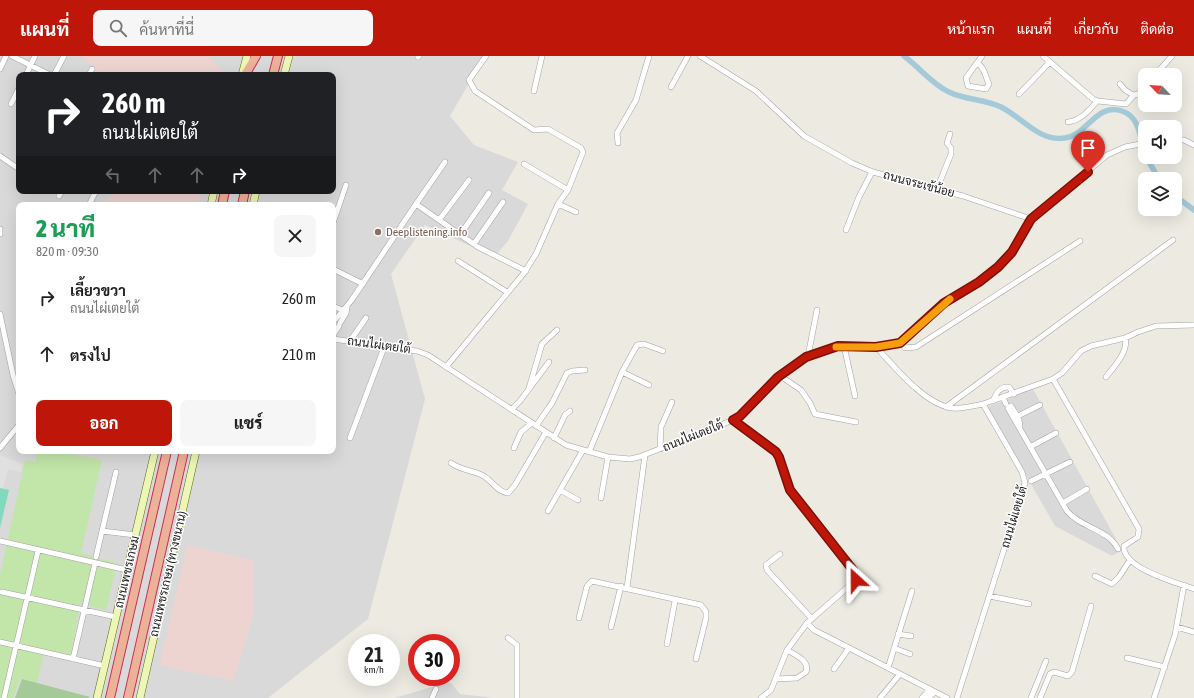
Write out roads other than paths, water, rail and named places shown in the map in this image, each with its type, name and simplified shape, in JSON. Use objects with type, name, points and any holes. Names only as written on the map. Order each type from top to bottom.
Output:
[{"type":"highway","points":[[247,72],[256,56]]},
{"type":"highway","points":[[253,72],[256,56]]},
{"type":"highway","points":[[274,72],[278,56]]},
{"type":"highway","name":"ถนนเพชรเกษม","points":[[110,698],[166,454]]},
{"type":"highway","points":[[128,698],[183,454]]},
{"type":"main road","points":[[243,72],[247,56]]},
{"type":"main road","points":[[285,72],[289,56]]},
{"type":"main road","points":[[97,698],[154,454]]},
{"type":"main road","name":"ถนนเพชรเกษม (ทางขนาน)","points":[[140,698],[195,454]]},
{"type":"street","points":[[0,69],[6,56]]},
{"type":"street","points":[[12,56],[44,72]]},
{"type":"street","points":[[27,72],[35,56]]},
{"type":"street","points":[[56,72],[64,56]]},
{"type":"street","points":[[446,367],[526,271],[544,239],[558,204],[568,190],[582,150],[548,129],[534,130],[475,91],[469,80],[486,56]]},
{"type":"street","points":[[534,91],[542,56]]},
{"type":"street","points":[[618,143],[617,133],[636,100],[649,56]]},
{"type":"street","points":[[671,87],[688,56]]},
{"type":"street","name":"ถนนจระเข้น้อย","points":[[700,56],[756,91],[804,136],[833,153],[872,172],[937,189],[1031,219]]},
{"type":"street","points":[[977,63],[980,64],[986,74],[989,84],[986,89],[968,86],[966,80],[977,63],[982,56]]},
{"type":"street","points":[[1043,56],[1097,101],[1126,104],[1133,96],[1138,94]]},
{"type":"street","points":[[1161,68],[1172,56]]},
{"type":"street","points":[[1019,94],[1050,62]]},
{"type":"street","points":[[1120,84],[1133,96]]},
{"type":"street","points":[[11,104],[16,94]]},
{"type":"street","points":[[1068,122],[1078,119],[1097,101]]},
{"type":"street","points":[[937,189],[951,154],[951,148],[948,143],[950,134]]},
{"type":"street","points":[[1182,140],[1194,145]]},
{"type":"street","points":[[1080,241],[916,347],[905,348],[900,343],[944,303],[979,282],[998,267],[1012,252],[1031,219],[1107,155],[1125,146],[1138,144]]},
{"type":"street","points":[[0,156],[16,167]]},
{"type":"street","points":[[336,318],[345,310],[445,162]]},
{"type":"street","points":[[524,164],[568,190]]},
{"type":"street","points":[[846,230],[859,197],[872,172]]},
{"type":"street","points":[[439,220],[469,180]]},
{"type":"street","points":[[336,215],[346,185]]},
{"type":"street","points":[[460,235],[490,193]]},
{"type":"street","points":[[474,244],[504,202]]},
{"type":"street","points":[[416,204],[474,244],[526,271]]},
{"type":"street","points":[[558,204],[576,212]]},
{"type":"street","points":[[0,229],[0,234]]},
{"type":"street","points":[[946,407],[1173,240]]},
{"type":"street","points":[[458,261],[507,292]]},
{"type":"street","points":[[336,270],[363,284]]},
{"type":"street","points":[[336,307],[345,310]]},
{"type":"street","points":[[336,330],[345,310]]},
{"type":"street","points":[[808,356],[817,310]]},
{"type":"street","points":[[0,314],[2,340],[16,384]]},
{"type":"street","points":[[350,341],[366,318]]},
{"type":"street","points":[[876,347],[919,391],[946,407],[958,408],[993,401],[1053,379],[1062,373],[1076,355],[1086,348],[1125,338],[1156,326],[1194,324]]},
{"type":"street","points":[[530,388],[542,344],[557,330]]},
{"type":"street","points":[[1106,377],[1114,367],[1123,351],[1126,342],[1125,338]]},
{"type":"street","name":"ถนนไผ่เตยใต้","points":[[336,339],[417,350],[436,359],[566,445],[589,452],[630,459],[645,455],[740,416],[779,376],[808,356],[838,346],[876,347],[900,343]]},
{"type":"street","points":[[589,452],[622,372],[639,344],[663,351]]},
{"type":"street","points":[[350,438],[385,345]]},
{"type":"street","points":[[844,346],[854,396]]},
{"type":"street","points":[[512,408],[517,405],[549,362]]},
{"type":"street","points":[[514,448],[521,432],[534,424],[552,403],[567,373],[585,370]]},
{"type":"street","points":[[622,372],[649,385]]},
{"type":"street","points":[[779,376],[801,390],[810,403],[815,414],[856,422]]},
{"type":"street","points":[[1053,379],[1139,529],[1140,534],[1138,537],[1124,547],[1130,560],[1137,566],[1194,589]]},
{"type":"street","points":[[993,401],[995,395],[1002,388],[1009,387],[1014,394]]},
{"type":"street","points":[[1004,397],[1062,503],[1071,516],[1113,540],[1118,549]]},
{"type":"street","points":[[660,449],[661,427],[672,402]]},
{"type":"street","name":"ถนนไผ่เตยใต้","points":[[958,698],[1024,487],[1025,478],[983,404]]},
{"type":"street","points":[[1016,418],[1040,404]]},
{"type":"street","points":[[554,438],[565,415],[570,411]]},
{"type":"street","points":[[733,420],[776,452],[790,490],[855,574],[856,580],[807,623],[788,650],[777,679],[771,690],[761,698]]},
{"type":"street","points":[[0,448],[16,429]]},
{"type":"street","points":[[451,463],[463,470],[481,474],[493,482],[499,490],[508,493],[515,485],[546,432]]},
{"type":"street","points":[[1030,446],[1056,433]]},
{"type":"street","points":[[548,511],[583,450]]},
{"type":"street","points":[[611,627],[624,587],[645,455]]},
{"type":"street","points":[[602,498],[608,456]]},
{"type":"street","points":[[1031,481],[1070,462]]},
{"type":"street","points":[[73,659],[116,472]]},
{"type":"street","points":[[1062,503],[1087,489]]},
{"type":"street","points":[[560,490],[578,500]]},
{"type":"street","points":[[102,531],[135,536]]},
{"type":"street","points":[[0,541],[38,551],[95,560],[127,570]]},
{"type":"street","points":[[4,698],[38,551]]},
{"type":"street","points":[[780,554],[766,566],[767,570],[812,619]]},
{"type":"street","points":[[1095,576],[1112,584],[1120,577],[1130,560]]},
{"type":"street","points":[[579,618],[588,582],[598,581],[675,601],[701,605],[706,612],[706,618],[696,659]]},
{"type":"street","points":[[1154,698],[1177,627],[1184,585]]},
{"type":"street","points":[[888,668],[912,591]]},
{"type":"street","points":[[2,592],[116,617]]},
{"type":"street","points":[[989,596],[1029,604]]},
{"type":"street","points":[[667,644],[675,601]]},
{"type":"street","points":[[1040,698],[1050,674],[1054,672],[1068,676],[1071,674],[1092,606]]},
{"type":"street","points":[[807,623],[814,630],[947,698]]},
{"type":"street","points":[[1177,627],[1194,632]]},
{"type":"street","points":[[898,634],[912,636]]},
{"type":"street","points":[[508,638],[517,646],[517,698]]},
{"type":"street","points":[[0,642],[105,666]]},
{"type":"street","points":[[834,669],[849,648]]},
{"type":"street","points":[[894,648],[910,654]]},
{"type":"street","points":[[777,679],[797,678],[806,672],[808,666],[806,663],[788,650]]},
{"type":"street","points":[[1127,658],[1165,667]]},
{"type":"street","points":[[1031,698],[1046,661]]},
{"type":"street","points":[[880,698],[900,674]]},
{"type":"street","points":[[432,698],[436,689]]},
{"type":"street","points":[[922,698],[930,689]]},
{"type":"street","points":[[928,698],[935,692]]},
{"type":"waterway","points":[[904,56],[943,89],[955,95],[995,104],[1039,133],[1047,136],[1056,138],[1073,136],[1099,115],[1113,109],[1128,114],[1136,123],[1138,129]]},
{"type":"waterway","points":[[1150,164],[1155,172]]},
{"type":"waterway","points":[[1182,201],[1194,210]]},
{"type":"place","name":"Deeplistening.info","points":[[378,232]]}]
